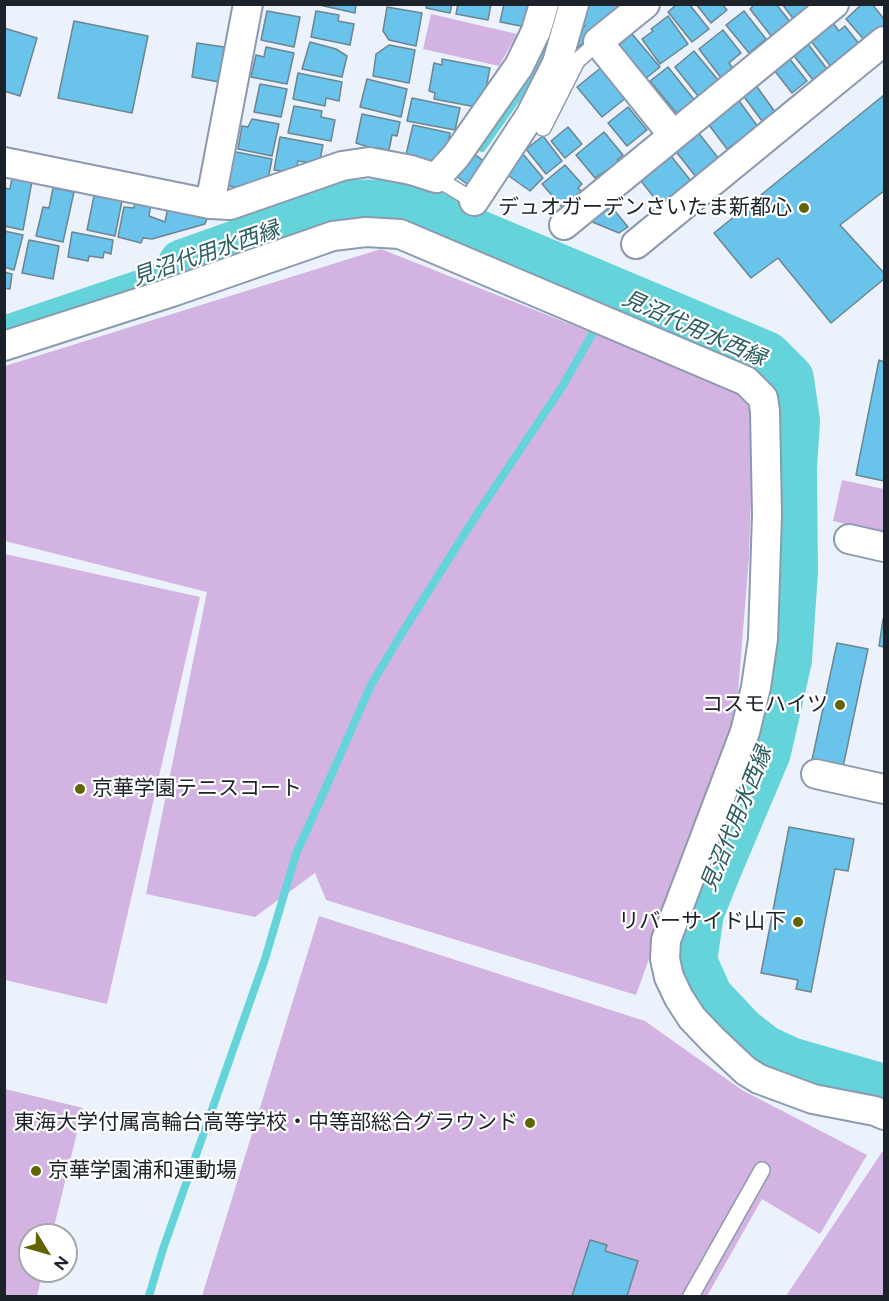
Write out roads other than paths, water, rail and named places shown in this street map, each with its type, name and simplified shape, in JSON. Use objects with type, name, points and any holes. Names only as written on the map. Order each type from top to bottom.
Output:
[{"type":"street","points":[[210,204],[248,4]]},
{"type":"street","points":[[4,162],[210,204],[230,205],[342,166],[369,162],[411,170],[436,178],[456,156],[519,66],[536,31],[544,4]]},
{"type":"street","points":[[474,201],[530,116],[557,63],[574,4]]},
{"type":"street","points":[[645,4],[598,42],[674,135]]},
{"type":"street","points":[[564,225],[834,4]]},
{"type":"street","points":[[636,244],[885,40]]},
{"type":"street","points":[[4,346],[172,292],[333,236],[366,232],[400,234],[747,381],[763,398],[765,411],[767,515],[763,639],[756,687],[745,732],[666,940],[665,959],[669,977],[692,1017],[746,1071],[759,1079],[813,1100],[875,1111],[885,1115]]},
{"type":"street","points":[[849,539],[885,547]]},
{"type":"street","points":[[816,774],[885,789]]},
{"type":"lane","points":[[543,128],[578,61],[598,42]]},
{"type":"lane","points":[[436,178],[474,201]]},
{"type":"lane","points":[[691,1296],[762,1170]]},
{"type":"water","points":[[246,233],[252,254],[5,338],[4,315]]},
{"type":"waterway","points":[[482,148],[537,69],[550,39]]},
{"type":"waterway","points":[[438,218],[448,200]]},
{"type":"waterway","name":"見沼代用水西縁","points":[[183,264],[350,205],[396,204],[438,218],[766,356],[789,379],[795,421],[792,468],[793,571],[787,660],[766,752],[699,913],[692,961],[708,997],[741,1032],[764,1050],[790,1062],[884,1089]]},
{"type":"waterway","points":[[149,1296],[163,1249],[265,959],[296,854],[371,685],[477,514],[562,387],[594,331]]},
{"type":"place","name":"デュオガーデンさいたま新都心","points":[[804,208]]},
{"type":"place","name":"コスモハイツ","points":[[840,705]]},
{"type":"place","name":"京華学園テニスコート","points":[[80,789]]},
{"type":"place","name":"リバーサイド山下","points":[[798,922]]},
{"type":"place","name":"東海大学付属高輪台高等学校・中等部総合グラウンド","points":[[530,1123]]},
{"type":"place","name":"京華学園浦和運動場","points":[[36,1171]]}]
